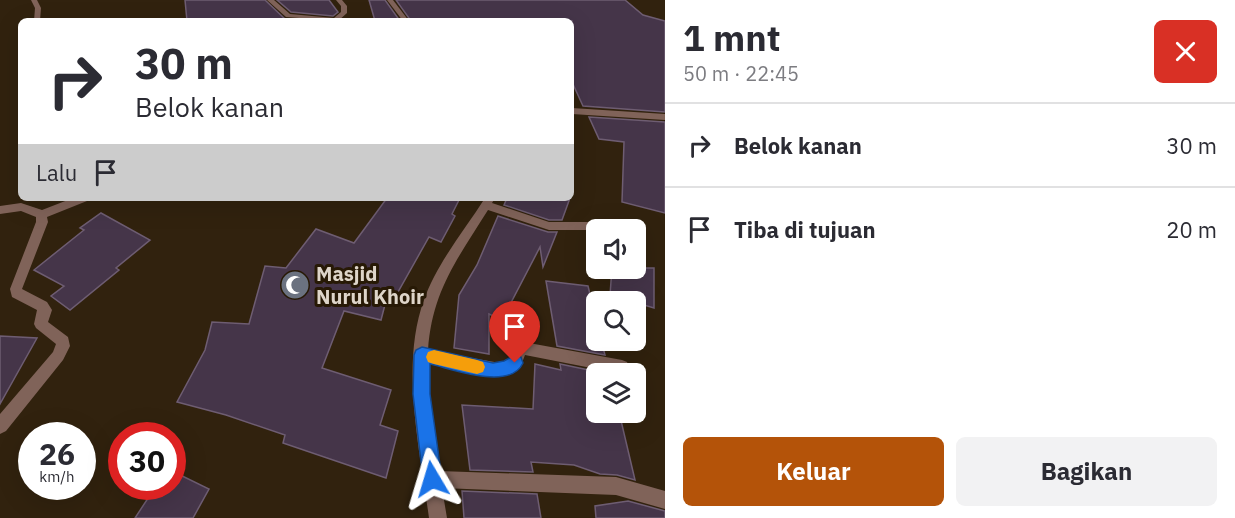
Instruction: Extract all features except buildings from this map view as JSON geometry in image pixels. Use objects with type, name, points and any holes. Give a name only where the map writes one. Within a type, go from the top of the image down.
[{"type":"street","points":[[34,0],[38,8],[37,18]]},
{"type":"street","points":[[270,0],[288,16],[306,18]]},
{"type":"street","points":[[338,18],[344,13],[344,6],[339,0]]},
{"type":"street","points":[[390,0],[404,18]]},
{"type":"street","points":[[574,111],[665,117]]},
{"type":"street","points":[[41,215],[76,201]]},
{"type":"street","points":[[438,518],[422,394],[423,327],[429,302],[488,201],[549,226],[586,226]]},
{"type":"street","points":[[0,210],[20,206],[35,210],[41,215],[42,222],[16,289],[17,293],[42,306],[45,310],[41,324],[63,341],[58,356],[2,419]]},
{"type":"street","points":[[422,355],[501,370],[515,363],[517,354],[522,349],[601,363]]},
{"type":"street","points":[[432,479],[616,486],[665,500]]},
{"type":"slow traffic","points":[[434,357],[477,367]]},
{"type":"place","name":"Masjid Nurul Khoir","points":[[295,285]]},
{"type":"route","points":[[432,479],[422,394],[422,355],[493,370],[508,368],[515,363]]}]
